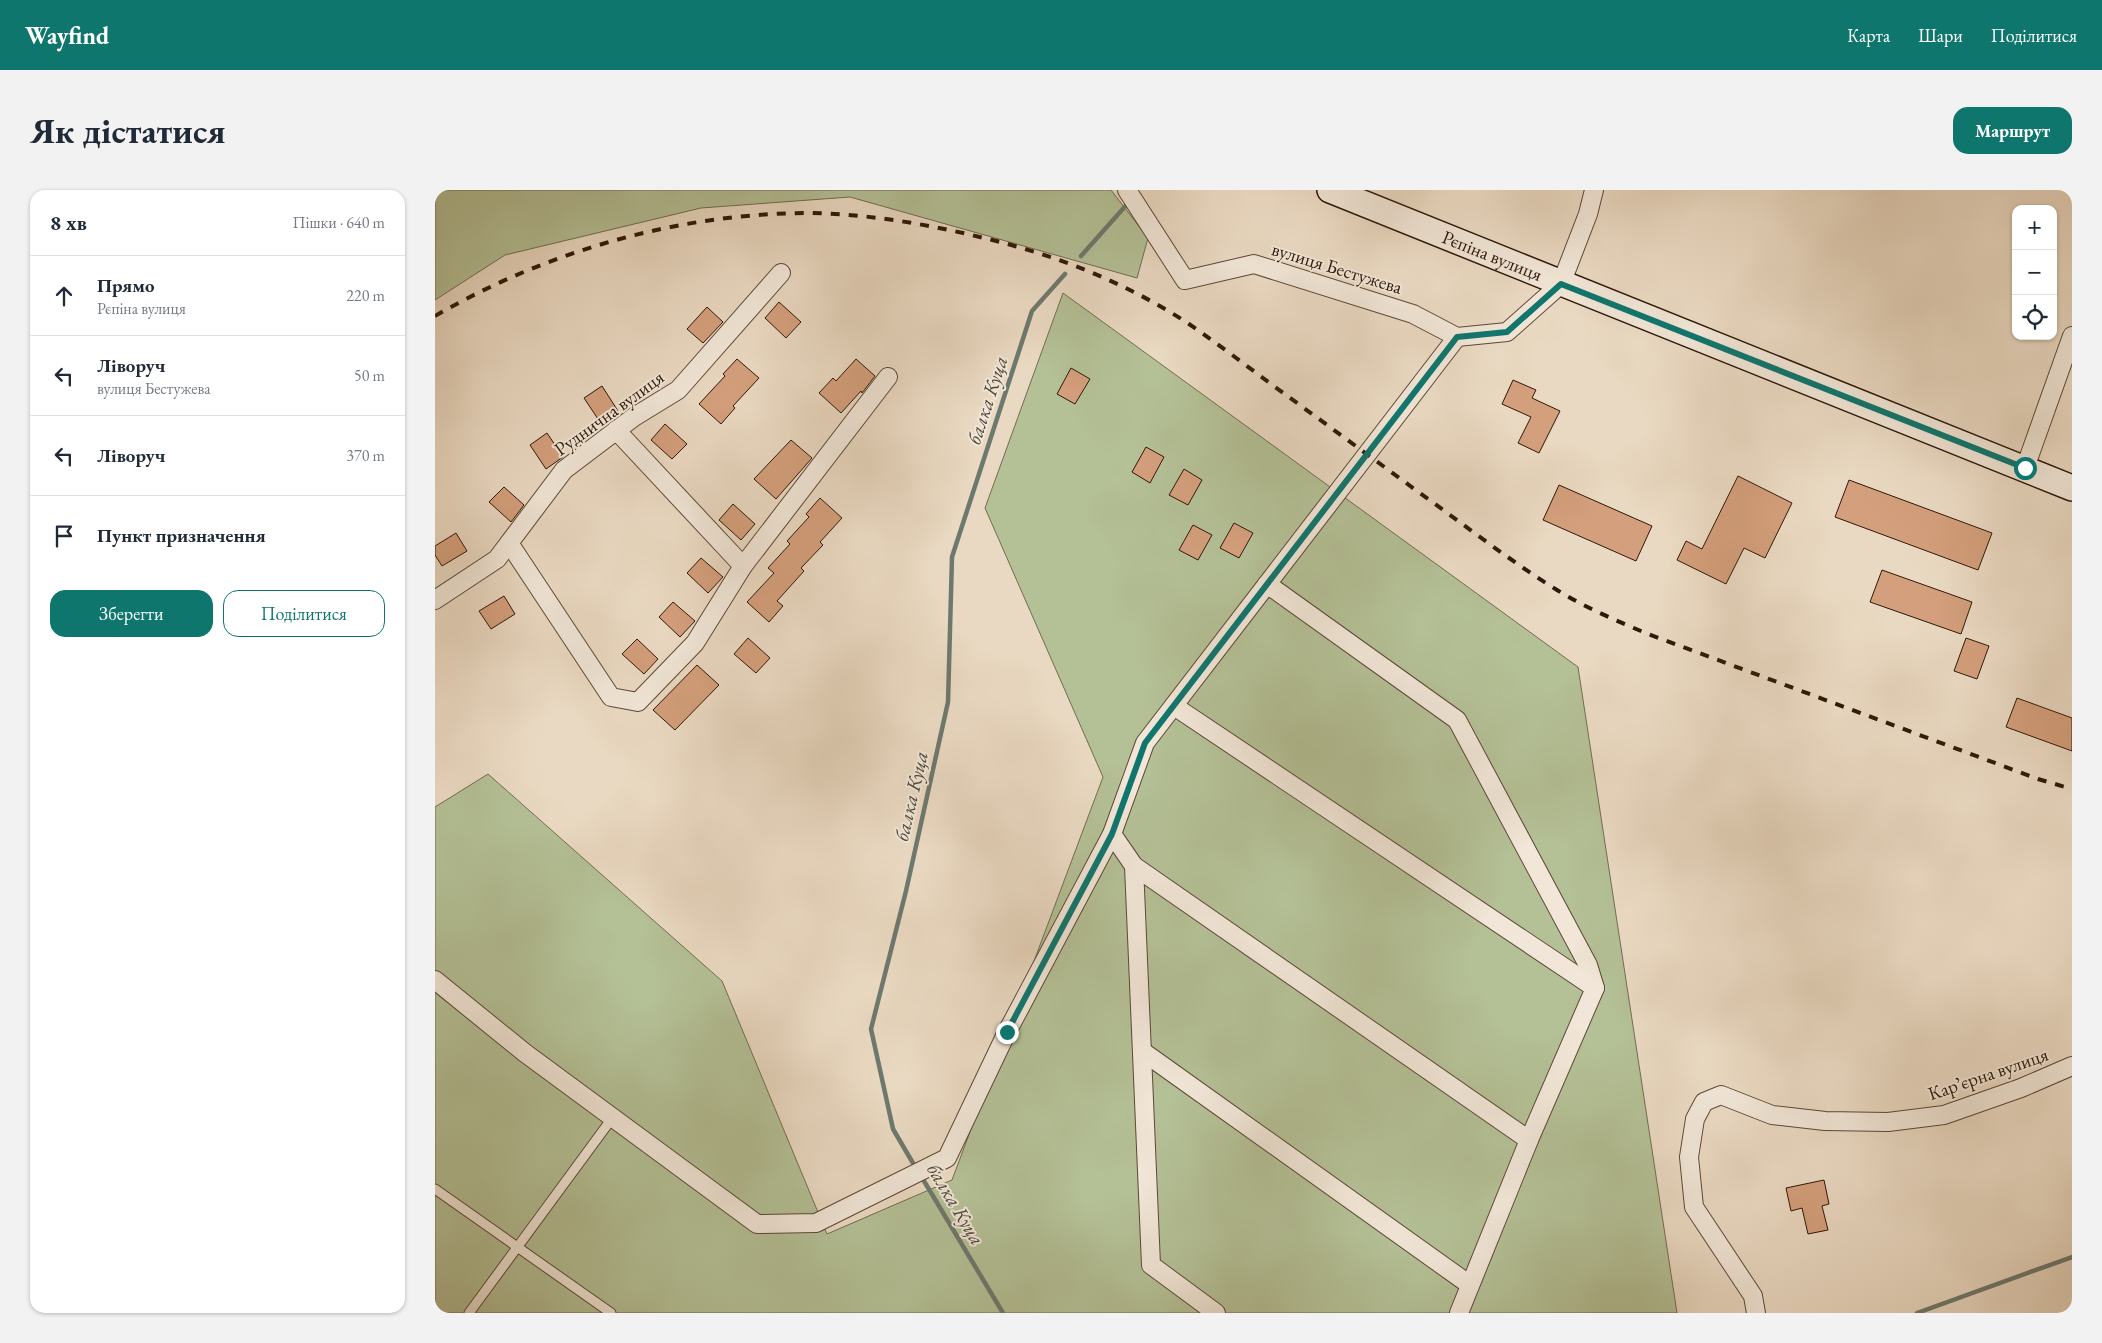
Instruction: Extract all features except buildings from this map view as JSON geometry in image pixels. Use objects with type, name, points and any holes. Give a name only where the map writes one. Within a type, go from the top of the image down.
[{"type":"street","name":"вулиця Бестужева","points":[[1127,190],[1185,280],[1254,264],[1413,314],[1457,337]]},
{"type":"street","name":"Рєпіна вулиця","points":[[1330,190],[2072,488]]},
{"type":"street","points":[[435,980],[525,1053],[757,1224],[815,1222],[947,1158],[1007,1032],[1112,834],[1145,743],[1457,337],[1507,332],[1561,284],[1588,214],[1594,190]]},
{"type":"street","name":"Руднична вулиця","points":[[435,600],[497,559],[564,470],[634,417],[678,390],[781,273]]},
{"type":"street","points":[[2025,468],[2072,336]]},
{"type":"street","points":[[509,543],[611,696],[638,702],[695,643],[743,566],[888,377]]},
{"type":"street","points":[[616,430],[743,566]]},
{"type":"street","points":[[1267,584],[1457,720],[1588,965],[1595,988],[1529,1140],[1459,1313]]},
{"type":"street","points":[[1173,706],[1595,988]]},
{"type":"street","points":[[1112,834],[1134,866],[1529,1140]]},
{"type":"street","points":[[1134,866],[1151,1265],[1215,1313]]},
{"type":"street","points":[[1142,1051],[1471,1285]]},
{"type":"street","name":"Карʼєрна вулиця","points":[[1756,1313],[1753,1296],[1694,1207],[1689,1157],[1695,1119],[1705,1102],[1721,1095],[1772,1115],[1825,1121],[1888,1122],[1944,1115],[2021,1088],[2072,1066]]},
{"type":"lane","points":[[469,1313],[613,1117]]},
{"type":"lane","points":[[435,1189],[611,1313]]},
{"type":"green space","points":[[435,190],[1111,190],[1148,238],[1137,278],[850,197],[701,208],[505,255],[435,300]]},
{"type":"green space","points":[[1063,293],[1578,667],[1677,1313],[435,1313],[435,807],[488,774],[722,981],[827,1234],[952,1180],[1103,777],[985,508]]},
{"type":"waterway","name":"балка Куца","points":[[1081,256],[1129,202]]},
{"type":"waterway","name":"балка Куца","points":[[917,1170],[893,1129],[871,1029],[906,891],[948,702],[952,557],[1032,311],[1065,274]]},
{"type":"waterway","name":"балка Куца","points":[[921,1176],[1003,1313]]},
{"type":"waterway","points":[[1917,1313],[2072,1257]]},
{"type":"railway","points":[[435,316],[523,272],[569,255],[616,240],[664,228],[712,220],[810,213],[854,215],[919,224],[1011,245],[1064,262],[1116,283],[1189,324],[1510,559],[1579,603],[1648,634],[2038,779],[2072,789]]},
{"type":"route","points":[[1007,1032],[1112,834],[1145,743],[1457,337],[1507,332],[1561,284],[2025,468]]}]
